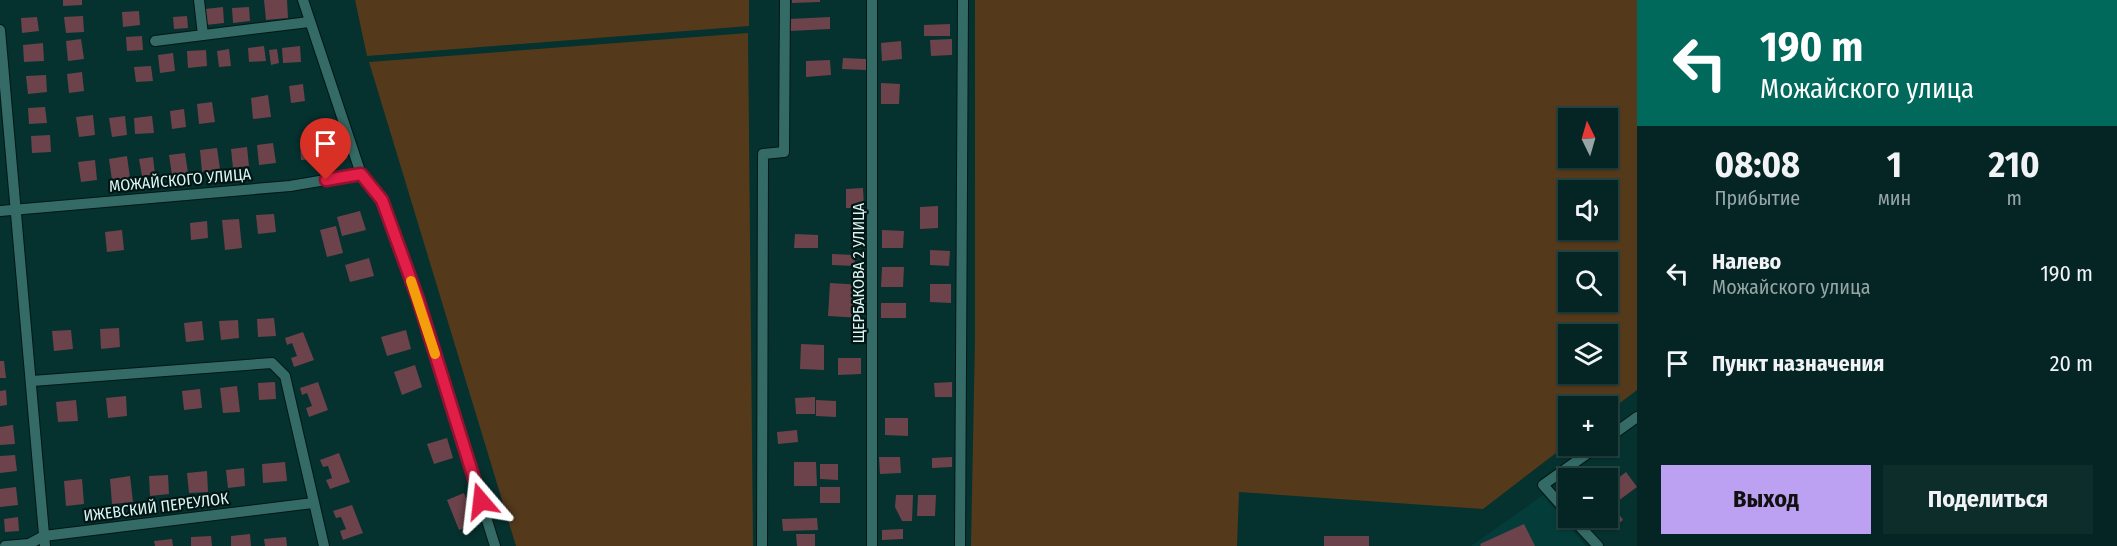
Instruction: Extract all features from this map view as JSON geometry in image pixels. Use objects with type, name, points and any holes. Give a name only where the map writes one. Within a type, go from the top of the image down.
[{"type":"street","points":[[199,0],[203,35]]},
{"type":"street","points":[[303,0],[361,174],[382,200],[418,299],[495,546]]},
{"type":"street","points":[[762,546],[763,154],[784,152],[785,0]]},
{"type":"street","name":"ЩЕРБАКОВА 2 УЛИЦА","points":[[872,0],[872,546]]},
{"type":"street","points":[[960,546],[964,226],[963,0]]},
{"type":"street","points":[[155,41],[309,22]]},
{"type":"street","points":[[0,30],[44,541]]},
{"type":"street","name":"МОЖАЙСКОГО УЛИЦА","points":[[0,211],[290,186],[361,174]]},
{"type":"street","points":[[32,381],[272,363],[285,376],[324,546]]},
{"type":"street","points":[[1618,433],[1634,424]]},
{"type":"street","points":[[1567,468],[1584,456]]},
{"type":"street","points":[[1558,474],[1543,485],[1558,502]]},
{"type":"street","name":"ИЖЕВСКИЙ ПЕРЕУЛОК","points":[[5,546],[313,503]]},
{"type":"street","points":[[1581,528],[1598,546]]},
{"type":"shaded area","points":[[355,0],[749,0],[749,26],[367,56]]},
{"type":"shaded area","points":[[975,0],[1637,0],[1637,390],[1618,404],[1618,396],[1558,396],[1558,451],[1483,509],[1239,492],[1237,546],[971,546],[975,339]]},
{"type":"shaded area","points":[[748,33],[753,546],[516,546],[369,62]]},
{"type":"shaded area","points":[[1543,495],[1558,513],[1558,528],[1571,528],[1586,546],[1471,546]]},
{"type":"building","points":[[63,0],[82,0],[82,5],[63,6]]},
{"type":"building","points":[[264,0],[287,0],[288,18],[266,20]]},
{"type":"building","points":[[792,0],[820,0],[820,2],[792,3]]},
{"type":"building","points":[[223,7],[224,23],[206,25],[205,9]]},
{"type":"building","points":[[249,7],[250,21],[233,23],[232,8]]},
{"type":"building","points":[[139,11],[140,25],[123,27],[122,12]]},
{"type":"building","points":[[83,16],[84,32],[66,33],[64,17]]},
{"type":"building","points":[[187,16],[188,28],[174,29],[173,17]]},
{"type":"building","points":[[37,17],[39,31],[22,33],[21,18]]},
{"type":"building","points":[[830,17],[830,29],[789,31],[789,19]]},
{"type":"building","points":[[950,24],[950,36],[924,36],[924,25]]},
{"type":"building","points":[[142,36],[143,50],[127,51],[126,37]]},
{"type":"building","points":[[81,39],[84,59],[68,61],[66,41]]},
{"type":"building","points":[[952,39],[952,55],[931,56],[930,40]]},
{"type":"building","points":[[901,41],[902,59],[882,61],[881,43]]},
{"type":"building","points":[[43,43],[44,61],[24,62],[23,45]]},
{"type":"building","points":[[264,46],[266,61],[249,62],[248,48]]},
{"type":"building","points":[[300,46],[301,62],[283,63],[282,48]]},
{"type":"building","points":[[229,49],[231,66],[219,67],[217,51]]},
{"type":"building","points":[[277,49],[279,63],[271,65],[269,50]]},
{"type":"building","points":[[206,50],[207,66],[188,68],[187,51]]},
{"type":"building","points":[[173,53],[175,71],[160,73],[158,55]]},
{"type":"building","points":[[843,58],[866,59],[866,70],[842,69]]},
{"type":"building","points":[[830,60],[831,75],[806,77],[806,61]]},
{"type":"building","points":[[151,66],[153,81],[136,82],[134,67]]},
{"type":"building","points":[[82,72],[84,91],[69,93],[67,74]]},
{"type":"building","points":[[46,75],[47,92],[28,94],[26,76]]},
{"type":"building","points":[[881,83],[900,84],[899,104],[881,104]]},
{"type":"building","points":[[303,84],[305,101],[291,103],[289,86]]},
{"type":"building","points":[[268,95],[271,117],[253,119],[251,98]]},
{"type":"building","points":[[212,102],[215,122],[199,124],[197,104]]},
{"type":"building","points":[[45,107],[47,123],[29,124],[28,108]]},
{"type":"building","points":[[184,109],[186,127],[172,129],[170,111]]},
{"type":"building","points":[[93,115],[95,135],[79,137],[76,117]]},
{"type":"building","points":[[125,116],[127,135],[112,137],[109,118]]},
{"type":"building","points":[[152,116],[154,133],[135,134],[134,118]]},
{"type":"building","points":[[50,135],[51,152],[32,153],[31,136]]},
{"type":"building","points":[[318,142],[320,159],[301,160],[300,143]]},
{"type":"building","points":[[273,143],[276,163],[259,165],[257,145]]},
{"type":"building","points":[[247,147],[249,166],[233,168],[231,149]]},
{"type":"building","points":[[217,148],[220,169],[202,172],[200,150]]},
{"type":"building","points":[[185,153],[188,173],[172,175],[169,155]]},
{"type":"building","points":[[127,156],[130,178],[112,180],[109,159]]},
{"type":"building","points":[[153,157],[155,174],[142,176],[139,159]]},
{"type":"building","points":[[95,160],[97,180],[81,182],[78,162]]},
{"type":"building","points":[[863,188],[864,208],[846,208],[846,189]]},
{"type":"building","points":[[938,206],[938,228],[920,229],[920,207]]},
{"type":"building","points":[[360,211],[366,230],[342,236],[337,217]]},
{"type":"building","points":[[274,214],[276,232],[258,234],[256,215]]},
{"type":"building","points":[[239,219],[242,248],[225,250],[222,220]]},
{"type":"building","points":[[207,221],[208,238],[191,240],[190,223]]},
{"type":"building","points":[[336,226],[343,253],[327,257],[320,230]]},
{"type":"building","points":[[122,230],[124,250],[107,252],[105,232]]},
{"type":"building","points":[[882,230],[904,231],[903,248],[882,248]]},
{"type":"building","points":[[795,234],[818,235],[818,248],[794,248]]},
{"type":"building","points":[[930,250],[950,251],[949,266],[930,265]]},
{"type":"building","points":[[832,254],[855,255],[855,266],[832,265]]},
{"type":"building","points":[[369,258],[374,276],[350,282],[345,265]]},
{"type":"building","points":[[882,267],[904,267],[903,287],[881,287]]},
{"type":"building","points":[[830,283],[863,285],[862,318],[828,316]]},
{"type":"building","points":[[930,284],[951,284],[951,303],[930,302]]},
{"type":"building","points":[[881,303],[906,303],[906,318],[881,318]]},
{"type":"building","points":[[274,318],[276,336],[258,337],[257,319]]},
{"type":"building","points":[[238,320],[239,338],[221,340],[219,321]]},
{"type":"building","points":[[202,321],[204,340],[186,342],[184,323]]},
{"type":"building","points":[[119,328],[120,347],[101,349],[100,329]]},
{"type":"building","points":[[71,330],[73,349],[54,351],[52,331]]},
{"type":"building","points":[[406,330],[411,349],[387,356],[381,337]]},
{"type":"building","points":[[303,332],[314,360],[294,367],[291,358],[297,356],[292,343],[287,345],[285,338]]},
{"type":"building","points":[[801,344],[824,345],[824,370],[800,369]]},
{"type":"building","points":[[838,358],[861,358],[861,374],[838,375]]},
{"type":"building","points":[[0,361],[4,361],[6,378],[0,378]]},
{"type":"building","points":[[415,365],[422,387],[402,395],[394,372]]},
{"type":"building","points":[[275,382],[276,399],[259,400],[258,383]]},
{"type":"building","points":[[318,382],[328,410],[309,417],[306,408],[312,406],[307,393],[302,395],[300,388]]},
{"type":"building","points":[[952,382],[952,397],[935,397],[934,383]]},
{"type":"building","points":[[237,386],[240,412],[223,413],[220,388]]},
{"type":"building","points":[[200,389],[202,408],[184,410],[182,391]]},
{"type":"building","points":[[6,390],[7,405],[0,406],[0,391]]},
{"type":"building","points":[[126,396],[127,416],[108,418],[106,398]]},
{"type":"building","points":[[815,397],[815,414],[796,414],[795,398]]},
{"type":"building","points":[[76,400],[78,421],[58,422],[56,402]]},
{"type":"building","points":[[816,400],[836,401],[836,417],[816,416]]},
{"type":"building","points":[[885,418],[908,418],[908,436],[885,435]]},
{"type":"building","points":[[13,425],[15,444],[0,445],[0,427]]},
{"type":"building","points":[[797,430],[798,442],[778,444],[777,432]]},
{"type":"building","points":[[447,438],[453,458],[434,464],[427,444]]},
{"type":"building","points":[[339,453],[350,482],[330,489],[326,480],[332,478],[328,466],[323,467],[320,460]]},
{"type":"building","points":[[15,455],[17,471],[0,473],[0,456]]},
{"type":"building","points":[[879,457],[900,457],[901,473],[880,474]]},
{"type":"building","points":[[952,457],[952,467],[932,468],[932,458]]},
{"type":"building","points":[[285,462],[287,481],[263,483],[262,464]]},
{"type":"building","points":[[794,462],[816,462],[817,486],[794,486]]},
{"type":"building","points":[[820,464],[838,464],[838,480],[820,479]]},
{"type":"building","points":[[244,468],[245,486],[228,488],[226,470]]},
{"type":"building","points":[[207,471],[208,492],[189,493],[187,473]]},
{"type":"building","points":[[1626,472],[1637,487],[1618,501],[1618,478]]},
{"type":"building","points":[[168,475],[169,494],[150,496],[149,476]]},
{"type":"building","points":[[130,476],[133,502],[112,504],[110,479]]},
{"type":"building","points":[[82,479],[84,504],[66,506],[64,481]]},
{"type":"building","points":[[16,487],[18,505],[0,507],[0,489]]},
{"type":"building","points":[[820,487],[840,487],[840,503],[820,503]]},
{"type":"building","points":[[464,493],[476,523],[459,530],[447,500]]},
{"type":"building","points":[[896,495],[913,495],[912,521],[902,521],[895,507]]},
{"type":"building","points":[[918,495],[936,495],[935,516],[917,516]]},
{"type":"building","points":[[352,505],[363,533],[343,540],[340,531],[346,529],[341,517],[336,518],[333,511]]},
{"type":"building","points":[[1618,513],[1623,520],[1618,524]]},
{"type":"building","points":[[18,517],[19,531],[5,532],[4,519]]},
{"type":"building","points":[[817,518],[818,530],[783,531],[782,519]]},
{"type":"building","points":[[1524,524],[1535,546],[1481,546],[1480,544]]},
{"type":"building","points":[[903,529],[903,539],[882,540],[882,530]]},
{"type":"building","points":[[250,534],[251,546],[231,546],[231,536]]},
{"type":"building","points":[[796,534],[815,534],[815,546],[797,546]]},
{"type":"building","points":[[211,536],[212,546],[191,546],[191,537]]},
{"type":"building","points":[[1324,536],[1369,536],[1369,546],[1324,546]]},
{"type":"building","points":[[286,537],[287,546],[265,546],[264,539]]},
{"type":"building","points":[[172,539],[173,546],[155,546],[154,541]]},
{"type":"slow traffic","points":[[411,281],[435,354]]},
{"type":"route","points":[[326,180],[361,174],[382,200],[418,299],[481,501]]}]
